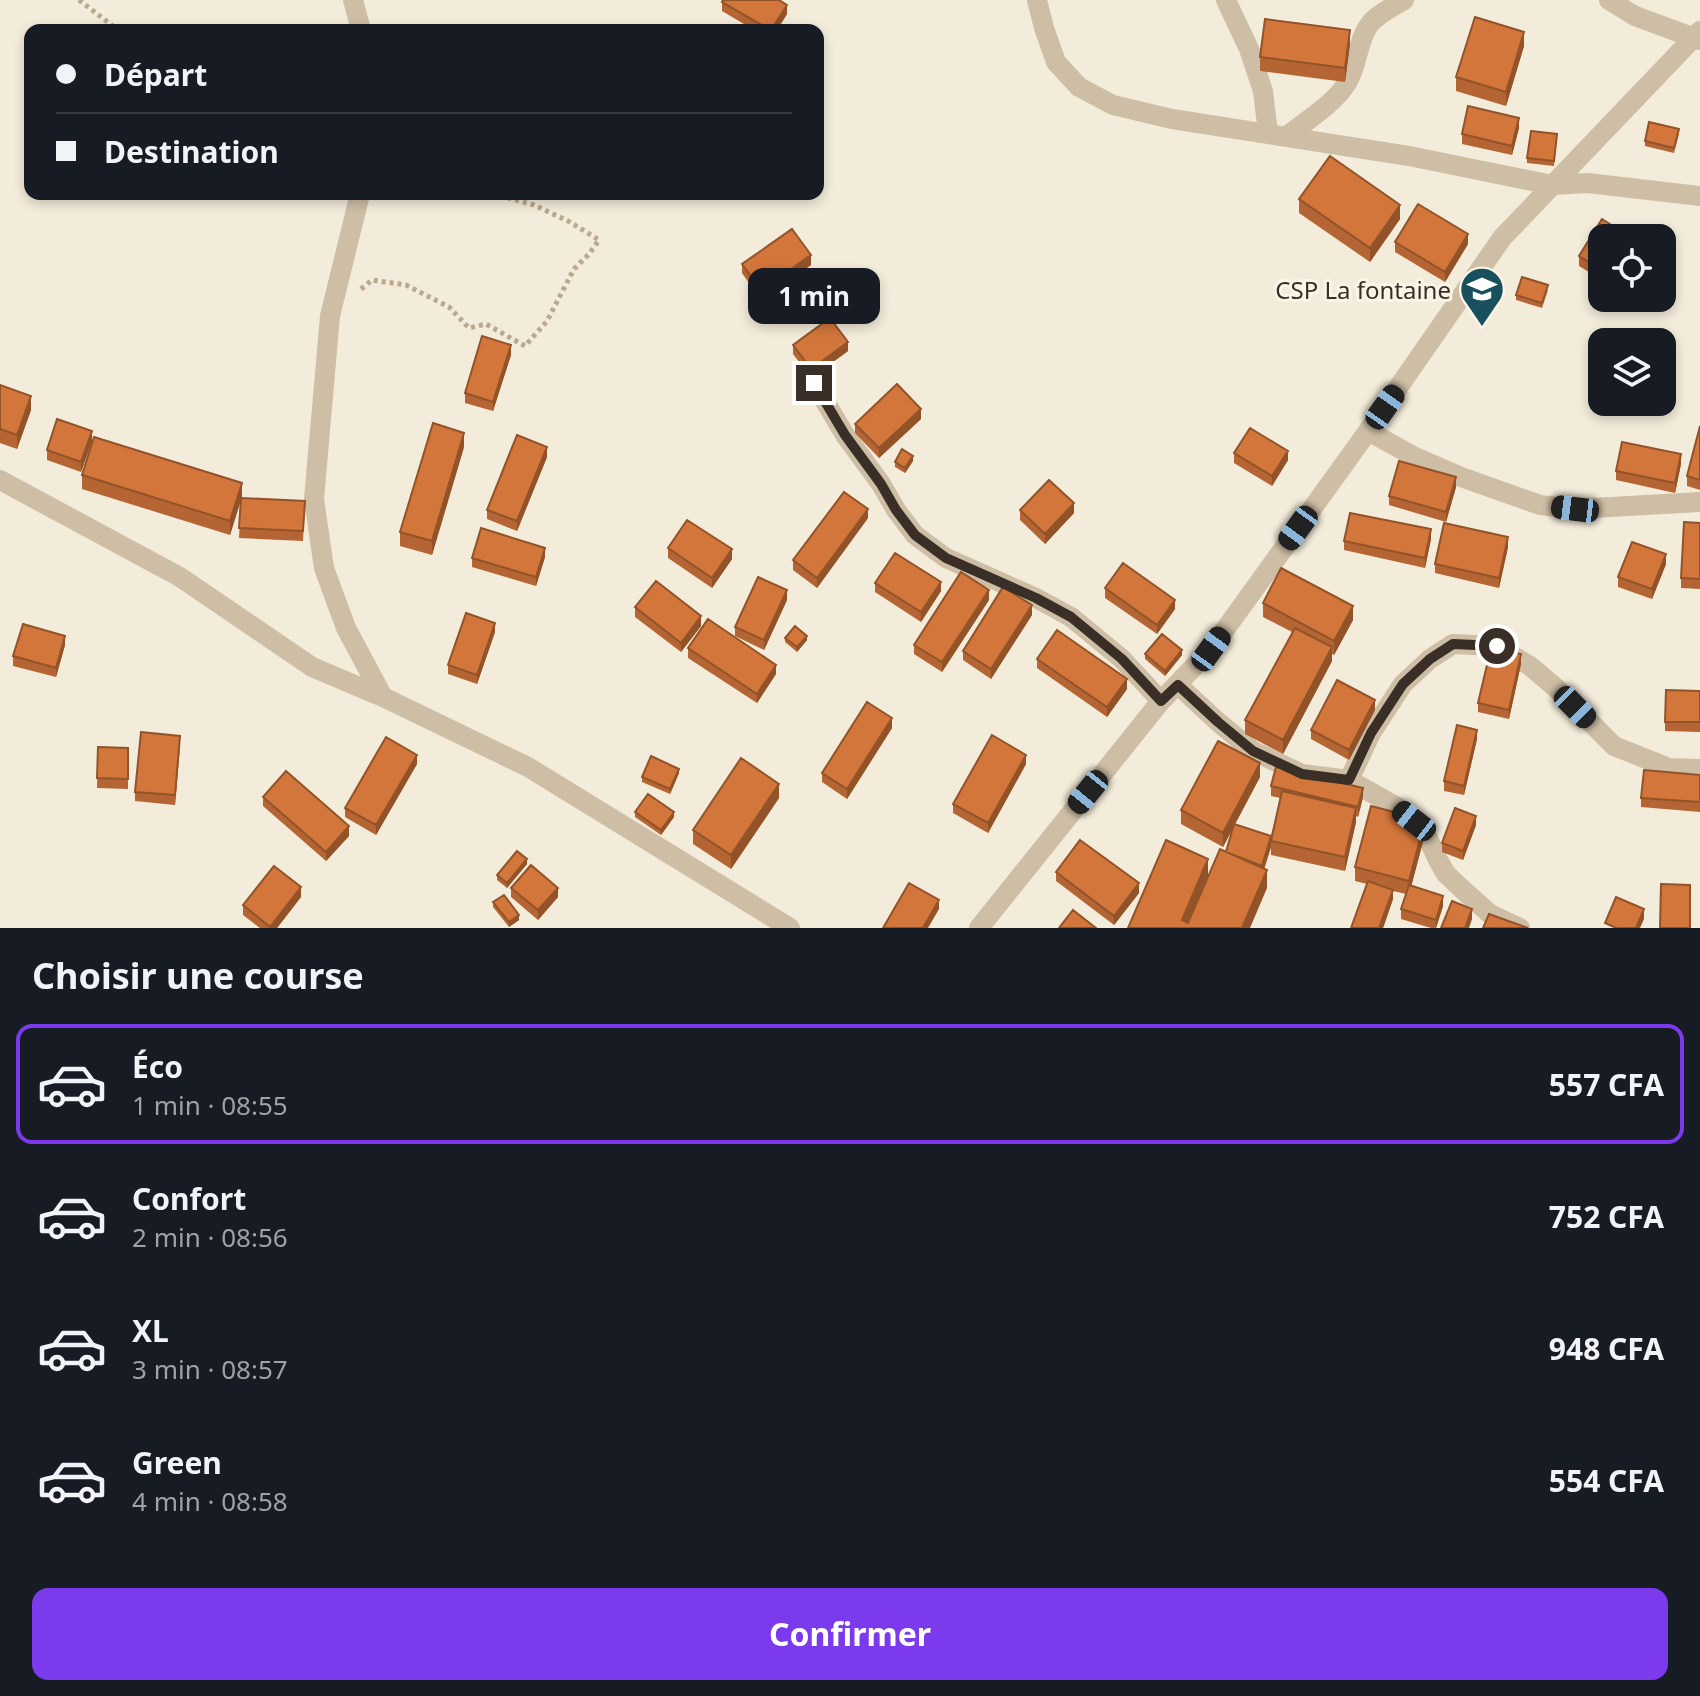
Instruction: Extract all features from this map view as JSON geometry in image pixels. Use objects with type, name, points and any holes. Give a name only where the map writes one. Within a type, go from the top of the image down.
[{"type":"street","points":[[353,0],[359,24]]},
{"type":"street","points":[[1037,0],[1056,62],[1079,87],[1113,105],[1172,119],[1409,156],[1552,185],[1588,183],[1700,196]]},
{"type":"street","points":[[1226,0],[1249,49],[1277,134]]},
{"type":"street","points":[[1277,134],[1332,101],[1347,83],[1370,24],[1404,0]]},
{"type":"street","points":[[979,928],[1161,701],[1211,649],[1502,238],[1698,36],[1635,16],[1609,0]]},
{"type":"street","points":[[359,200],[330,316],[314,499],[324,568],[346,628],[383,697]]},
{"type":"street","points":[[814,383],[845,435],[915,535],[946,558],[1071,617],[1122,659],[1161,701]]},
{"type":"street","points":[[1368,431],[1415,457],[1461,477],[1540,505],[1575,509],[1700,502]]},
{"type":"street","points":[[0,480],[180,577],[312,667],[383,697],[528,767],[790,928]]},
{"type":"street","points":[[1349,780],[1371,733],[1403,684],[1430,659],[1453,644],[1497,646],[1530,666],[1614,746],[1669,768],[1700,769]]},
{"type":"street","points":[[1178,685],[1253,751],[1302,774],[1349,780],[1397,807],[1425,832],[1446,874],[1490,914],[1520,928]]},
{"type":"path","points":[[79,0],[111,24]]},
{"type":"path","points":[[330,316],[372,280],[406,285],[449,307],[469,328],[486,324],[525,346],[547,321],[574,269],[599,240],[570,222],[516,200]]},
{"type":"building","points":[[779,0],[787,5],[775,24],[760,24],[722,2]]},
{"type":"building","points":[[1475,17],[1524,32],[1506,92],[1456,77]]},
{"type":"building","points":[[1265,19],[1350,30],[1345,68],[1260,57]]},
{"type":"building","points":[[1468,106],[1519,118],[1512,146],[1462,134]]},
{"type":"building","points":[[1649,122],[1679,129],[1674,148],[1645,141]]},
{"type":"building","points":[[1531,131],[1557,134],[1554,161],[1527,158]]},
{"type":"building","points":[[1330,156],[1400,205],[1370,248],[1299,199]]},
{"type":"building","points":[[1418,204],[1468,234],[1445,272],[1395,242]]},
{"type":"building","points":[[792,229],[811,255],[761,290],[742,264]]},
{"type":"building","points":[[1588,242],[1588,261],[1579,256]]},
{"type":"building","points":[[1522,277],[1548,285],[1542,303],[1516,295]]},
{"type":"building","points":[[830,318],[848,342],[811,369],[793,345]]},
{"type":"building","points":[[482,336],[511,345],[493,402],[465,393]]},
{"type":"building","points":[[897,384],[921,409],[879,448],[855,424]]},
{"type":"building","points":[[0,385],[31,396],[17,435],[0,429]]},
{"type":"building","points":[[57,419],[92,431],[81,462],[47,450]]},
{"type":"building","points":[[433,423],[464,433],[432,541],[400,532]]},
{"type":"building","points":[[1700,426],[1700,480],[1687,476]]},
{"type":"building","points":[[1250,428],[1288,451],[1272,476],[1234,453]]},
{"type":"building","points":[[517,435],[547,447],[517,521],[487,510]]},
{"type":"building","points":[[94,437],[242,483],[230,521],[82,475]]},
{"type":"building","points":[[1622,442],[1681,454],[1675,483],[1616,471]]},
{"type":"building","points":[[902,449],[913,456],[905,468],[895,462]]},
{"type":"building","points":[[1399,461],[1456,477],[1446,512],[1389,496]]},
{"type":"building","points":[[1049,480],[1074,503],[1045,534],[1020,510]]},
{"type":"building","points":[[844,492],[868,509],[817,578],[793,560]]},
{"type":"building","points":[[241,498],[305,501],[303,531],[239,528]]},
{"type":"building","points":[[1350,513],[1431,529],[1425,558],[1344,541]]},
{"type":"building","points":[[687,520],[732,549],[712,578],[668,548]]},
{"type":"building","points":[[1684,522],[1700,523],[1700,579],[1681,578]]},
{"type":"building","points":[[1444,523],[1508,537],[1499,578],[1435,564]]},
{"type":"building","points":[[481,528],[545,548],[536,577],[472,558]]},
{"type":"building","points":[[1632,542],[1666,554],[1652,589],[1618,577]]},
{"type":"building","points":[[895,553],[941,582],[921,612],[875,583]]},
{"type":"building","points":[[1123,563],[1175,600],[1157,625],[1105,588]]},
{"type":"building","points":[[1281,568],[1353,606],[1334,641],[1263,603]]},
{"type":"building","points":[[961,572],[989,590],[942,662],[914,645]]},
{"type":"building","points":[[758,577],[787,590],[764,640],[735,627]]},
{"type":"building","points":[[656,581],[701,616],[681,643],[635,607]]},
{"type":"building","points":[[1003,587],[1032,605],[991,669],[963,651]]},
{"type":"building","points":[[466,613],[495,623],[477,675],[448,665]]},
{"type":"building","points":[[708,619],[776,665],[757,694],[688,648]]},
{"type":"building","points":[[23,624],[65,636],[56,668],[13,656]]},
{"type":"building","points":[[795,626],[807,636],[797,647],[785,638]]},
{"type":"building","points":[[1295,628],[1332,647],[1283,740],[1245,720]]},
{"type":"building","points":[[1057,630],[1127,679],[1107,707],[1037,659]]},
{"type":"building","points":[[1162,634],[1182,650],[1165,671],[1145,654]]},
{"type":"building","points":[[1491,648],[1521,654],[1509,710],[1478,703]]},
{"type":"building","points":[[1337,680],[1375,700],[1349,750],[1311,730]]},
{"type":"building","points":[[1666,690],[1700,691],[1700,722],[1665,722]]},
{"type":"building","points":[[867,702],[892,718],[847,789],[822,773]]},
{"type":"building","points":[[1457,725],[1477,730],[1464,786],[1444,781]]},
{"type":"building","points":[[141,732],[180,736],[175,795],[135,792]]},
{"type":"building","points":[[992,735],[1026,755],[988,823],[953,804]]},
{"type":"building","points":[[386,737],[417,755],[376,825],[345,808]]},
{"type":"building","points":[[1218,741],[1260,763],[1223,833],[1181,810]]},
{"type":"building","points":[[98,747],[128,748],[128,779],[97,778]]},
{"type":"building","points":[[651,756],[679,769],[670,789],[642,777]]},
{"type":"building","points":[[741,758],[779,784],[731,855],[693,830]]},
{"type":"building","points":[[1276,767],[1363,788],[1358,807],[1271,786]]},
{"type":"building","points":[[1644,770],[1700,775],[1700,802],[1641,798]]},
{"type":"building","points":[[286,771],[349,826],[326,852],[263,797]]},
{"type":"building","points":[[1282,791],[1356,808],[1345,857],[1271,841]]},
{"type":"building","points":[[648,794],[674,812],[661,830],[635,812]]},
{"type":"building","points":[[1371,806],[1425,820],[1409,881],[1355,867]]},
{"type":"building","points":[[1455,808],[1476,816],[1463,851],[1442,843]]},
{"type":"building","points":[[1234,824],[1271,836],[1262,866],[1226,852]]},
{"type":"building","points":[[1080,840],[1139,883],[1114,916],[1056,872]]},
{"type":"building","points":[[1166,840],[1208,859],[1182,920],[1188,923],[1220,849],[1267,870],[1242,928],[1128,928]]},
{"type":"building","points":[[517,851],[527,859],[507,883],[497,875]]},
{"type":"building","points":[[531,865],[558,888],[538,910],[511,888]]},
{"type":"building","points":[[274,866],[301,887],[270,927],[243,905]]},
{"type":"building","points":[[1368,881],[1393,890],[1379,928],[1351,928]]},
{"type":"building","points":[[909,883],[939,900],[923,928],[883,928]]},
{"type":"building","points":[[1661,884],[1690,885],[1690,928],[1660,928]]},
{"type":"building","points":[[1409,885],[1443,896],[1436,920],[1401,909]]},
{"type":"building","points":[[504,895],[519,915],[509,922],[493,902]]},
{"type":"building","points":[[1616,897],[1644,909],[1636,928],[1616,928],[1605,923]]},
{"type":"building","points":[[1452,901],[1472,909],[1465,928],[1441,928]]},
{"type":"building","points":[[1073,910],[1096,928],[1059,928]]},
{"type":"building","points":[[1489,914],[1528,928],[1483,928]]},
{"type":"place","name":"CSP La fontaine","points":[[1482,328]]},
{"type":"route","points":[[814,383],[845,435],[915,535],[946,558],[1071,617],[1122,659],[1161,701],[1178,685],[1253,751],[1302,774],[1349,780],[1371,733],[1403,684],[1430,659],[1453,644],[1497,646]]}]
